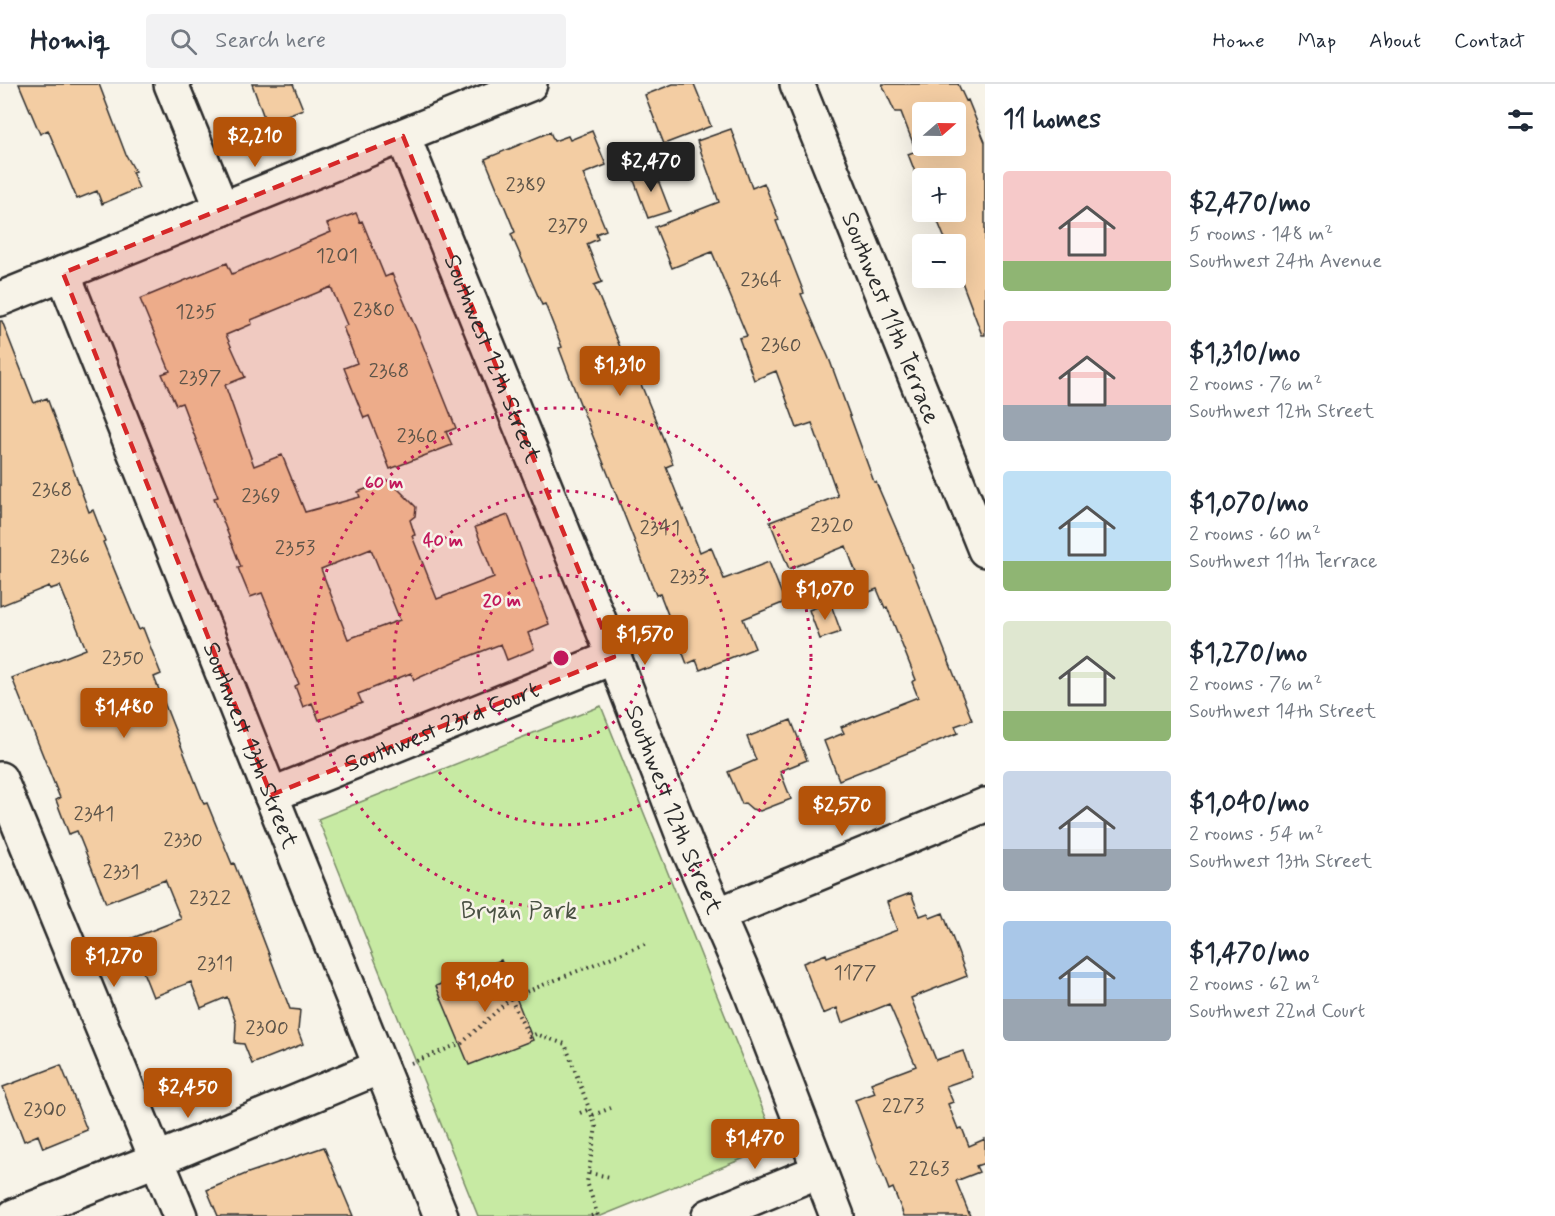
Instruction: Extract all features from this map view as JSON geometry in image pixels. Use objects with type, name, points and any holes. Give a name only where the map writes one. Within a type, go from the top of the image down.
[{"type":"street","points":[[171,84],[222,209]]},
{"type":"street","points":[[0,299],[530,84]]},
{"type":"street","name":"Southwest 11th Terrace","points":[[797,84],[985,550]]},
{"type":"street","name":"Southwest 12th Street","points":[[403,136],[614,657],[687,846],[748,985],[837,1216]]},
{"type":"street","name":"Southwest 13th Street","points":[[63,273],[271,795],[395,1065],[441,1216]]},
{"type":"street","name":"Southwest 23rd Court","points":[[271,795],[614,657]]},
{"type":"street","points":[[0,780],[180,1216]]},
{"type":"street","points":[[717,915],[985,805]]},
{"type":"street","points":[[14,1216],[395,1065]]},
{"type":"street","points":[[709,1216],[819,1171]]},
{"type":"path","points":[[395,1065],[462,1043],[511,998],[647,943]]},
{"type":"path","points":[[511,998],[529,1037],[536,1034],[565,1044],[593,1115],[596,1134],[588,1185],[597,1215],[591,1216]]},
{"type":"path","points":[[593,1115],[611,1108]]},
{"type":"path","points":[[580,1113],[590,1109]]},
{"type":"path","points":[[589,1173],[610,1177]]},
{"type":"highlighted area","points":[[403,136],[614,657],[271,795],[63,273]]},
{"type":"green space","name":"Bryan Park","points":[[601,706],[777,1145],[601,1216],[478,1216],[318,819]]},
{"type":"building","points":[[19,84],[99,84],[126,155],[135,171],[132,172],[139,188],[102,204],[97,191],[77,199],[48,130],[40,134]]},
{"type":"building","points":[[252,84],[293,84],[303,109],[266,123]]},
{"type":"building","points":[[673,84],[694,84],[711,126],[664,144],[645,95]]},
{"type":"building","points":[[882,84],[958,84],[966,101],[968,100],[985,142],[985,335],[982,335],[964,288],[966,234],[943,234],[938,222],[966,222],[966,168],[913,168],[908,154],[912,152],[912,156],[966,156],[966,102],[912,102],[912,141],[901,112],[895,112]]},
{"type":"building","points":[[731,129],[752,188],[764,183],[804,293],[801,294],[830,361],[874,482],[876,482],[901,540],[972,720],[955,726],[958,733],[839,780],[824,741],[844,733],[841,727],[918,697],[912,682],[916,680],[887,607],[885,608],[877,589],[864,594],[846,546],[789,569],[770,522],[838,496],[812,423],[797,428],[776,371],[754,380],[739,338],[747,336],[712,252],[672,268],[655,227],[719,202],[697,141]]},
{"type":"building","points":[[592,131],[606,165],[583,174],[606,230],[596,234],[598,239],[587,244],[602,282],[594,285],[623,354],[627,353],[636,372],[669,453],[673,464],[666,467],[700,552],[711,547],[724,579],[769,562],[785,602],[743,619],[755,648],[700,670],[696,660],[687,664],[660,594],[656,595],[577,396],[559,348],[562,347],[545,304],[542,305],[511,234],[515,232],[485,159],[550,132],[554,141],[568,136],[570,140]]},
{"type":"building","points":[[653,167],[670,211],[648,218],[632,175]]},
{"type":"building","points":[[356,213],[360,222],[362,221],[385,277],[392,274],[456,428],[446,432],[452,445],[390,469],[369,416],[364,418],[344,368],[357,363],[343,327],[347,325],[331,287],[251,320],[252,324],[226,335],[245,377],[225,385],[254,466],[282,455],[305,512],[360,497],[358,492],[389,480],[416,507],[415,516],[410,520],[415,535],[412,536],[437,599],[494,577],[475,527],[508,515],[549,624],[528,633],[534,649],[507,660],[501,644],[414,680],[411,673],[358,694],[362,703],[319,720],[312,703],[303,707],[295,686],[299,684],[262,593],[250,597],[214,498],[218,497],[182,403],[176,405],[162,374],[170,371],[140,299],[227,263],[232,274],[331,232],[327,224]],"holes":[[[371,549],[400,620],[348,639],[321,569]]]},
{"type":"building","points":[[0,321],[2,321],[34,403],[47,398],[89,512],[93,510],[105,541],[103,542],[139,630],[143,628],[161,674],[154,677],[204,804],[207,803],[232,864],[234,863],[290,1009],[300,1010],[298,1031],[303,1044],[252,1064],[244,1044],[235,1043],[236,1023],[227,997],[201,1008],[191,982],[153,997],[130,939],[181,919],[165,880],[106,903],[77,831],[69,834],[56,800],[60,798],[12,678],[86,649],[60,586],[50,589],[49,586],[0,606]]},
{"type":"building","points":[[830,602],[841,632],[820,639],[809,610]]},
{"type":"building","points":[[791,720],[807,760],[780,771],[791,799],[760,811],[752,809],[745,803],[742,804],[728,772],[756,760],[747,737]]},
{"type":"building","points":[[911,893],[920,916],[928,913],[930,918],[943,913],[967,976],[911,998],[936,1060],[963,1051],[972,1077],[946,1086],[953,1102],[948,1104],[958,1129],[962,1128],[969,1146],[985,1139],[985,1163],[976,1166],[979,1172],[956,1181],[970,1216],[904,1216],[893,1188],[889,1190],[855,1100],[875,1093],[871,1083],[916,1066],[889,1004],[842,1023],[837,1008],[823,1014],[803,963],[826,954],[827,957],[897,930],[887,902]]},
{"type":"building","points":[[501,960],[533,1040],[469,1065],[436,986]]},
{"type":"building","points":[[61,1065],[87,1130],[43,1148],[38,1135],[24,1141],[3,1087]]},
{"type":"building","points":[[324,1147],[353,1216],[218,1216],[207,1190],[248,1173]]}]
